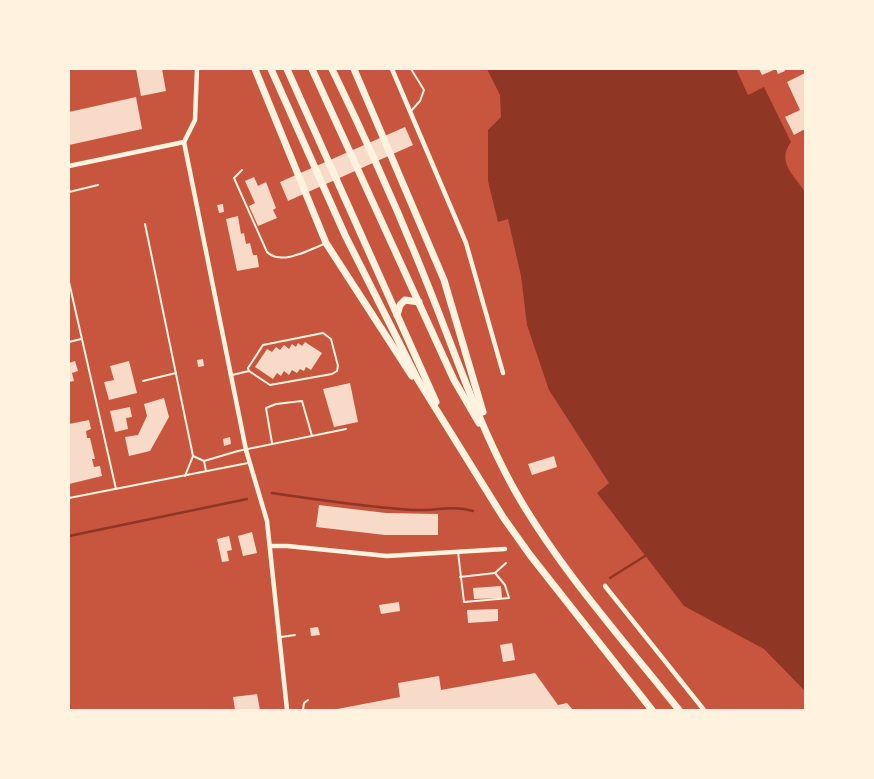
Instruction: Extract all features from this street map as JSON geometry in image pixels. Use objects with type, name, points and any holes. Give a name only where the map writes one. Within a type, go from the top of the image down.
[{"type":"highway","points":[[255,69],[326,243],[449,430]]},
{"type":"highway","points":[[271,69],[345,235],[418,380],[503,517],[530,555],[652,710]]},
{"type":"highway","points":[[287,69],[449,430]]},
{"type":"highway","points":[[312,69],[454,380],[514,488],[540,531],[679,710]]},
{"type":"highway","points":[[332,69],[399,213],[495,451]]},
{"type":"highway","points":[[354,69],[444,280],[495,451]]},
{"type":"highway","points":[[397,315],[400,305],[405,300],[419,302]]},
{"type":"street","points":[[197,69],[195,120],[184,142],[246,450],[267,521],[281,637],[287,710]]},
{"type":"street","points":[[392,69],[466,243],[502,373]]},
{"type":"street","points":[[69,166],[184,142]]},
{"type":"street","points":[[271,546],[287,546],[376,556],[504,548]]},
{"type":"street","points":[[605,586],[704,710]]},
{"type":"lane","points":[[410,112],[420,100],[424,90],[411,69]]},
{"type":"lane","points":[[242,170],[234,178],[270,256],[275,258],[292,256],[326,243]]},
{"type":"lane","points":[[69,192],[98,185]]},
{"type":"lane","points":[[145,224],[194,456],[185,476]]},
{"type":"lane","points":[[69,282],[116,488]]},
{"type":"lane","points":[[231,375],[249,371],[270,386],[332,374],[337,371],[338,366],[331,339],[323,333],[263,345],[248,368],[249,371]]},
{"type":"lane","points":[[69,342],[81,339]]},
{"type":"lane","points":[[143,381],[176,374]]},
{"type":"lane","points":[[272,444],[266,411],[267,406],[270,405],[302,401],[312,436]]},
{"type":"lane","points":[[194,456],[204,461],[272,444],[346,429]]},
{"type":"lane","points":[[204,461],[206,471]]},
{"type":"lane","points":[[69,498],[250,462]]},
{"type":"lane","points":[[458,552],[464,602],[509,598],[505,584],[495,573]]},
{"type":"lane","points":[[460,577],[495,573],[506,562]]},
{"type":"lane","points":[[281,637],[295,635]]},
{"type":"lane","points":[[303,710],[304,704],[308,700]]},
{"type":"shaded area","points":[[487,69],[736,69],[748,95],[764,87],[791,142],[785,156],[788,168],[805,192],[805,691],[764,649],[684,606],[597,493],[609,483],[549,390],[527,325],[521,276],[508,219],[498,222],[488,181],[488,130],[501,117],[500,95]]},
{"type":"building","points":[[136,69],[162,69],[166,91],[141,96]]},
{"type":"building","points":[[759,69],[776,69],[762,75]]},
{"type":"building","points":[[776,69],[784,69],[785,71],[778,74]]},
{"type":"building","points":[[805,73],[805,129],[794,135],[785,117],[800,110],[787,82]]},
{"type":"building","points":[[136,97],[142,129],[69,145],[69,112]]},
{"type":"building","points":[[405,127],[413,145],[288,201],[280,182]]},
{"type":"building","points":[[254,177],[258,186],[266,182],[276,208],[273,210],[277,218],[258,226],[249,206],[255,203],[245,181]]},
{"type":"building","points":[[223,204],[224,212],[219,213],[217,205]]},
{"type":"building","points":[[238,216],[241,234],[244,233],[246,244],[250,243],[253,255],[257,255],[259,267],[237,271],[226,219]]},
{"type":"building","points":[[305,342],[322,353],[311,370],[306,367],[304,371],[300,369],[297,373],[292,370],[289,375],[284,371],[281,376],[277,373],[273,379],[255,367],[267,349],[272,352],[276,347],[280,350],[284,345],[289,349],[292,344],[296,347],[298,343],[302,346]]},
{"type":"building","points":[[203,359],[204,366],[198,367],[197,360]]},
{"type":"building","points":[[75,361],[78,371],[72,373],[74,381],[69,382],[69,363]]},
{"type":"building","points":[[129,361],[137,393],[109,400],[104,382],[114,380],[110,366]]},
{"type":"building","points":[[350,383],[358,422],[334,427],[323,389]]},
{"type":"building","points":[[164,398],[169,417],[150,451],[129,456],[125,437],[138,435],[147,416],[144,404]]},
{"type":"building","points":[[130,407],[132,417],[126,418],[128,429],[115,432],[110,411]]},
{"type":"building","points":[[89,420],[91,429],[86,431],[87,438],[90,438],[95,459],[92,459],[94,467],[100,466],[102,476],[69,484],[69,424]]},
{"type":"building","points":[[230,437],[231,444],[224,446],[223,439]]},
{"type":"building","points":[[554,456],[557,467],[532,475],[528,464]]},
{"type":"building","points":[[319,505],[386,513],[438,514],[438,535],[385,535],[316,527]]},
{"type":"building","points":[[252,532],[257,553],[243,556],[238,536]]},
{"type":"building","points":[[229,536],[232,550],[227,551],[229,561],[222,562],[217,539]]},
{"type":"building","points":[[501,586],[502,598],[474,599],[473,588]]},
{"type":"building","points":[[399,602],[400,611],[381,614],[379,605]]},
{"type":"building","points":[[498,609],[498,621],[468,623],[467,610]]},
{"type":"building","points":[[318,627],[320,635],[311,636],[310,628]]},
{"type":"building","points":[[512,643],[515,660],[503,662],[500,645]]},
{"type":"building","points":[[535,673],[558,705],[567,703],[573,710],[332,710],[400,697],[398,683],[439,676],[441,690]]},
{"type":"building","points":[[257,694],[260,710],[235,710],[233,697]]},
{"type":"waterway","points":[[272,493],[395,509],[458,508],[473,511]]},
{"type":"waterway","points":[[69,536],[247,499]]},
{"type":"waterway","points":[[610,578],[645,556]]}]
